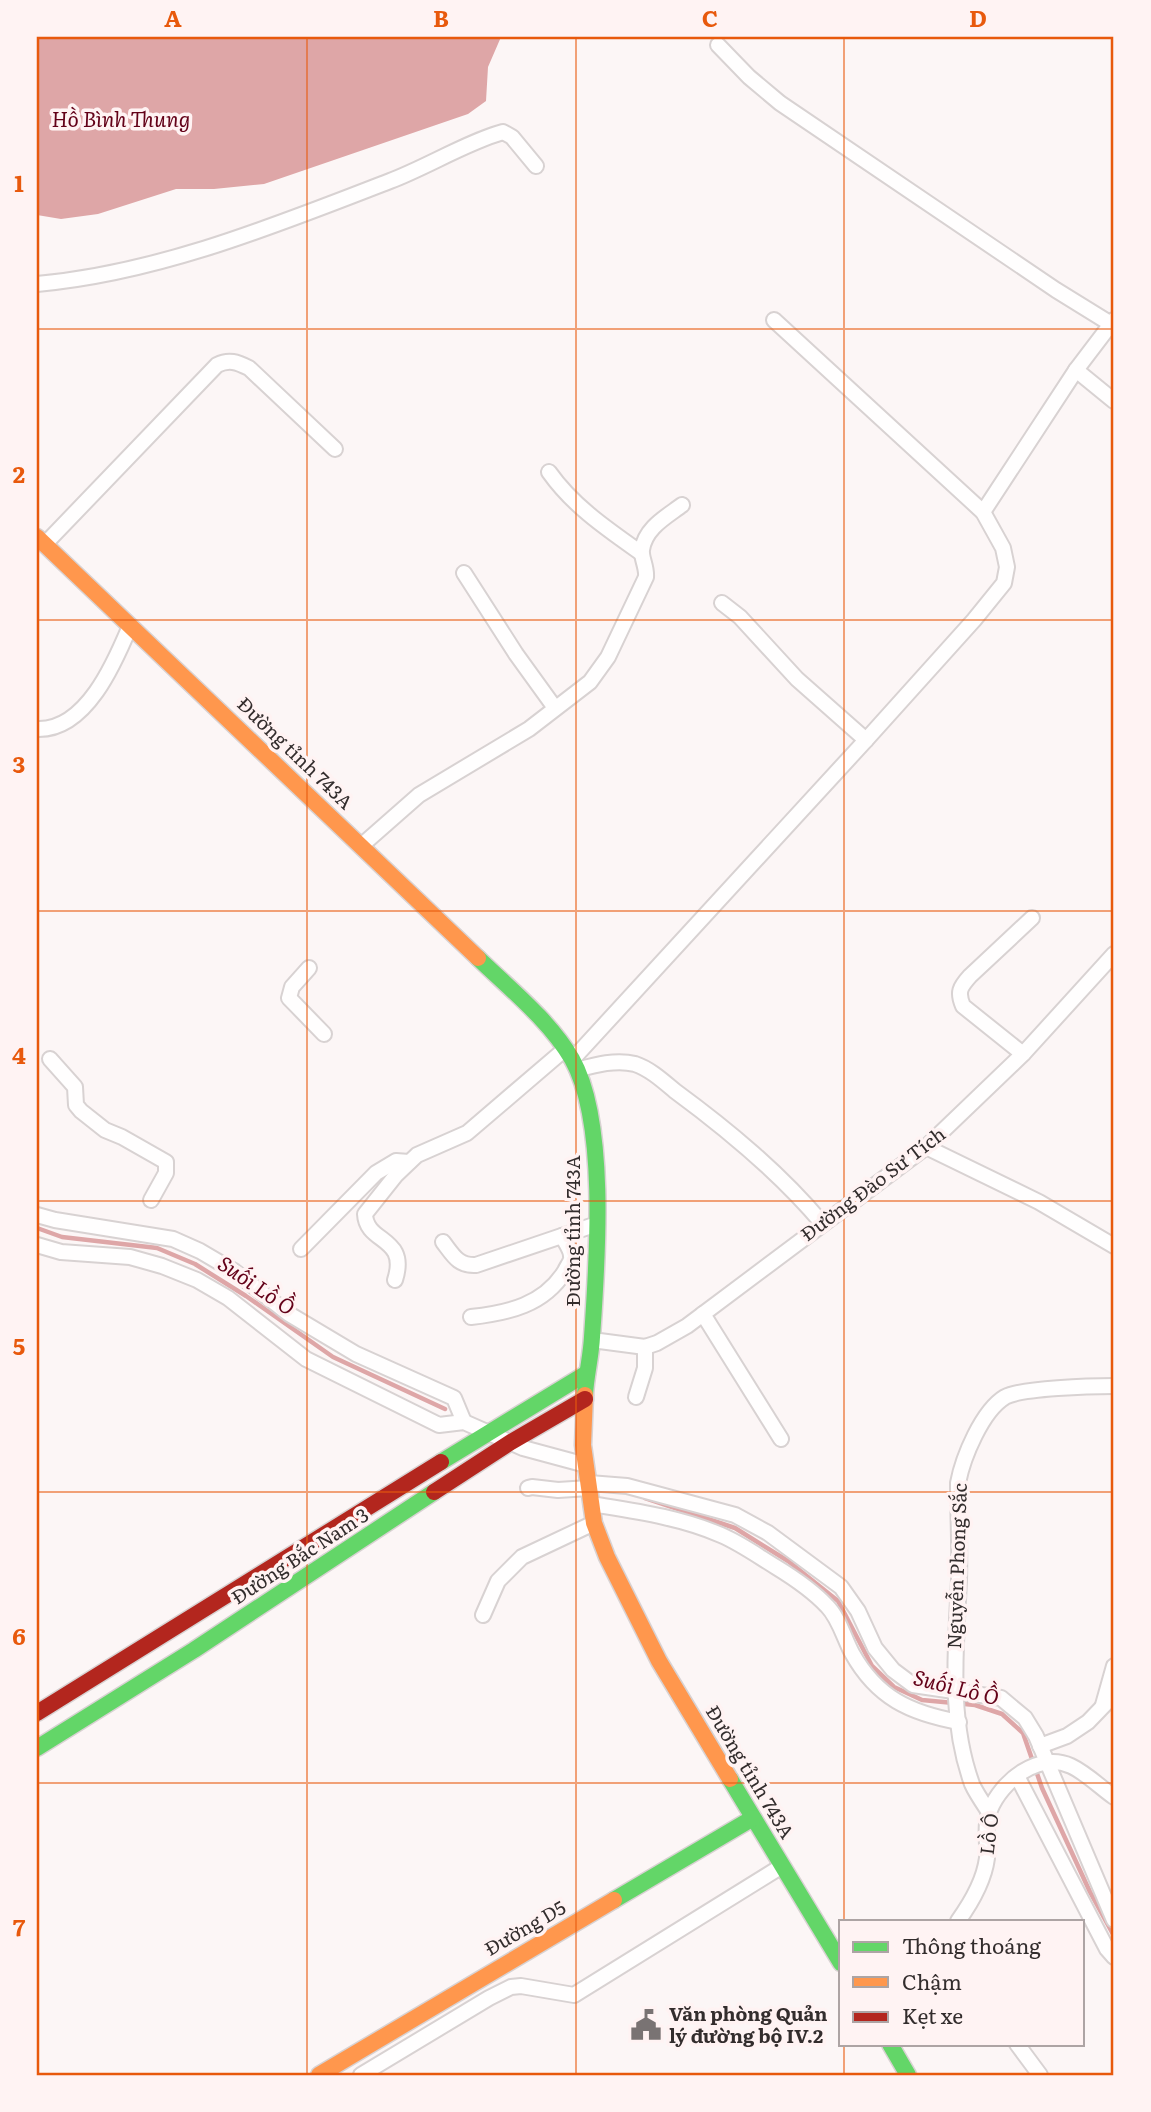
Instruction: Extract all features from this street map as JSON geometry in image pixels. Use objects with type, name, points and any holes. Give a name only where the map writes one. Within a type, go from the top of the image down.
[{"type":"street","points":[[718,45],[749,77],[780,103],[1045,283],[1113,322],[1076,370],[983,512]]},
{"type":"street","points":[[37,284],[74,280],[205,249],[392,181],[503,132],[512,137],[536,166]]},
{"type":"street","points":[[395,1280],[400,1266],[397,1253],[369,1227],[365,1213],[396,1175],[417,1155],[467,1133],[571,1060],[866,740],[1004,583],[1007,567],[1003,548],[983,512],[774,320]]},
{"type":"street","points":[[41,540],[217,365],[225,361],[236,362],[249,368],[335,449]]},
{"type":"street","points":[[1076,370],[1114,401]]},
{"type":"street","points":[[361,846],[419,795],[529,729],[590,682],[608,657],[646,577],[647,568],[641,553],[578,506],[563,492],[549,472]]},
{"type":"street","points":[[641,553],[645,538],[652,528],[682,505]]},
{"type":"street","name":"Đường tỉnh 743A","points":[[41,540],[542,1020],[571,1060],[588,1104],[598,1190],[592,1340],[587,1373],[583,1445],[594,1523],[635,1619],[839,1960]]},
{"type":"street","points":[[464,573],[516,654],[555,708]]},
{"type":"street","points":[[722,603],[740,617],[797,679],[866,740]]},
{"type":"street","points":[[37,729],[63,722],[89,701],[104,682],[131,626]]},
{"type":"street","points":[[1023,1054],[963,1006],[958,996],[960,986],[1032,918]]},
{"type":"street","name":"Đường Đào Sư Tích","points":[[645,1346],[657,1343],[703,1314],[926,1147],[1023,1054],[1114,954]]},
{"type":"street","points":[[309,968],[292,987],[289,998],[324,1034]]},
{"type":"street","points":[[50,1059],[75,1087],[76,1105],[81,1111],[105,1130],[166,1162],[166,1173],[151,1200]]},
{"type":"street","points":[[571,1060],[598,1064],[621,1062],[647,1069],[766,1164],[822,1223]]},
{"type":"street","points":[[926,1147],[1039,1202],[1114,1244]]},
{"type":"street","points":[[301,1249],[376,1173],[396,1161],[410,1162]]},
{"type":"street","points":[[345,1204],[365,1213]]},
{"type":"street","points":[[37,1215],[173,1239],[200,1251],[234,1271],[289,1314],[356,1354],[454,1398],[464,1422]]},
{"type":"street","points":[[443,1242],[458,1262],[466,1265],[493,1260],[597,1224]]},
{"type":"street","points":[[471,1317],[497,1314],[528,1305],[547,1293],[559,1280],[570,1261],[571,1255],[562,1236]]},
{"type":"street","points":[[37,1245],[61,1252],[130,1257],[162,1265],[197,1280],[228,1298],[306,1359],[439,1425],[464,1422],[523,1448],[586,1465]]},
{"type":"street","points":[[703,1314],[781,1439]]},
{"type":"street","points":[[592,1340],[645,1346],[645,1368],[636,1397]]},
{"type":"street","name":"Đường Bắc Nam 3","points":[[37,1713],[486,1432],[587,1373]]},
{"type":"street","name":"Nguyễn Phong Sắc","points":[[989,1812],[973,1785],[957,1707],[954,1654],[958,1582],[958,1483],[961,1468],[978,1431],[997,1403],[1008,1395],[1114,1386]]},
{"type":"street","name":"Đường Bắc Nam 3","points":[[37,1748],[194,1650],[511,1442],[585,1399]]},
{"type":"street","points":[[528,1488],[532,1486],[590,1491],[627,1486],[735,1515],[768,1533],[841,1587],[858,1611],[864,1673],[884,1693],[907,1709],[929,1717],[957,1707],[1001,1698],[1025,1718],[1040,1746]]},
{"type":"street","points":[[590,1491],[720,1534],[747,1548],[790,1576],[830,1608],[861,1648],[913,1685],[957,1707]]},
{"type":"street","points":[[483,1615],[498,1581],[522,1557],[594,1523]]},
{"type":"street","points":[[1103,1705],[1114,1666]]},
{"type":"street","points":[[1114,1695],[1088,1722],[1067,1736],[1040,1746],[1031,1768],[1107,1949],[1114,1957]]},
{"type":"street","points":[[1031,1768],[1069,1765],[1114,1797]]},
{"type":"street","points":[[1031,1768],[1114,1920]]},
{"type":"street","name":"Lồ Ô","points":[[959,1920],[983,1874],[987,1859],[989,1812],[997,1797],[1031,1768]]},
{"type":"street","name":"Đường D5","points":[[319,2075],[753,1818]]},
{"type":"street","points":[[361,2075],[510,1987],[521,1986],[574,1995],[782,1866]]},
{"type":"street","points":[[891,2046],[908,2075]]},
{"type":"street","points":[[1018,2046],[1040,2075]]},
{"type":"water","name":"Hồ Bình Thung","points":[[37,37],[501,37],[488,67],[486,101],[468,114],[264,184],[214,189],[176,189],[98,214],[61,219],[37,215]]},
{"type":"waterway","name":"Suối Lồ Ồ","points":[[37,1228],[62,1237],[157,1248],[195,1264],[333,1357],[445,1409]]},
{"type":"waterway","name":"Suối Lồ Ồ","points":[[645,1498],[735,1528],[788,1561],[838,1601],[872,1666],[894,1687],[922,1700],[975,1705],[1002,1714],[1023,1733],[1042,1788],[1090,1892],[1114,1936]]},
{"type":"traffic: fast","points":[[478,958],[552,1031],[572,1059],[583,1086],[591,1119],[597,1195],[594,1307],[585,1395]]},
{"type":"traffic: fast","points":[[441,1462],[587,1373]]},
{"type":"traffic: fast","points":[[37,1748],[194,1650],[434,1492]]},
{"type":"traffic: fast","points":[[730,1779],[839,1960]]},
{"type":"traffic: fast","points":[[614,1900],[753,1818]]},
{"type":"traffic: fast","points":[[891,2046],[908,2075]]},
{"type":"traffic: slow","points":[[37,537],[478,958]]},
{"type":"traffic: slow","points":[[585,1395],[583,1445],[594,1523],[607,1557],[659,1661],[730,1779]]},
{"type":"traffic: slow","points":[[319,2075],[614,1900]]},
{"type":"traffic: jam","points":[[434,1492],[511,1442],[585,1399]]},
{"type":"traffic: jam","points":[[37,1713],[441,1462]]},
{"type":"place","name":"Văn phòng Quản lý đường bộ IV.2","points":[[646,2025]]}]
